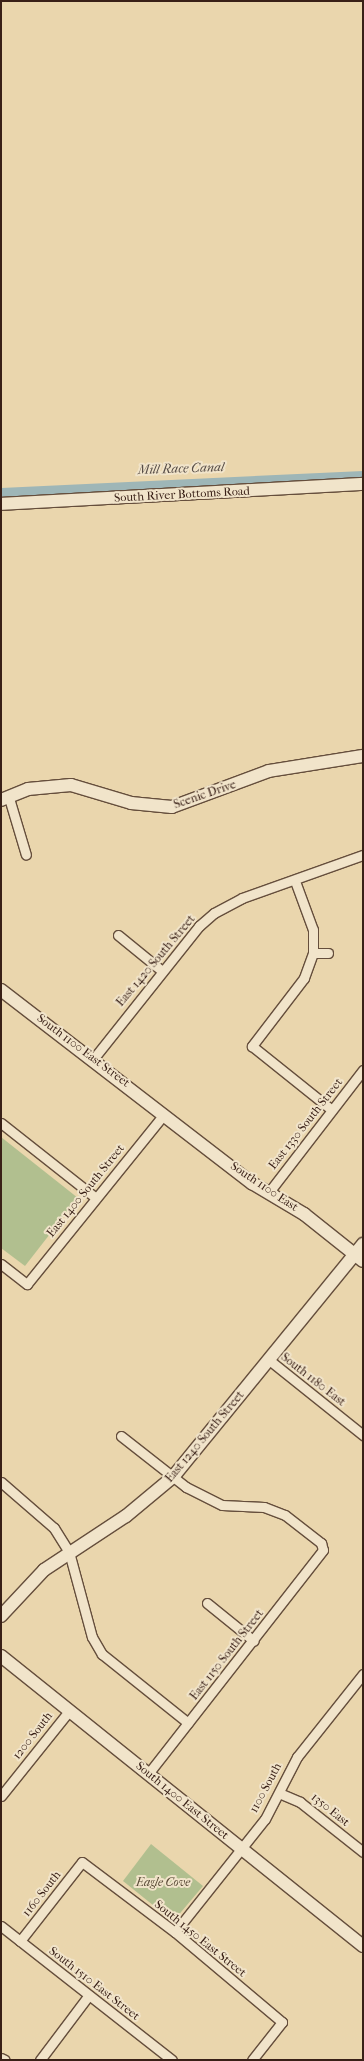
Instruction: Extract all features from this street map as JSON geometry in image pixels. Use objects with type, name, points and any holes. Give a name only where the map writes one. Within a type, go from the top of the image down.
[{"type":"street","name":"South River Bottoms Road","points":[[1,504],[363,484]]},
{"type":"street","name":"Scenic Drive","points":[[5,799],[49,785],[71,785],[131,803],[172,807],[269,771],[363,756]]},
{"type":"street","points":[[5,799],[26,856]]},
{"type":"street","name":"East 1420 South Street","points":[[94,1058],[199,926],[223,907],[363,855]]},
{"type":"street","points":[[295,881],[313,930],[313,953],[304,978],[252,1046],[332,1110]]},
{"type":"street","points":[[118,935],[162,971]]},
{"type":"street","points":[[313,953],[328,953]]},
{"type":"street","name":"South 1100 East Street","points":[[1,990],[94,1058],[164,1114]]},
{"type":"street","name":"East 1330 South Street","points":[[269,1192],[363,1070]]},
{"type":"street","name":"South 1100 East","points":[[164,1114],[269,1192],[304,1214],[359,1258]]},
{"type":"street","name":"East 1400 South Street","points":[[1,1264],[27,1284],[164,1114]]},
{"type":"street","points":[[1,1123],[96,1198]]},
{"type":"street","name":"East 1240 South Street","points":[[1,1616],[29,1584],[69,1552],[126,1516],[172,1477],[268,1359],[359,1258],[363,1244]]},
{"type":"street","name":"South 1180 East","points":[[268,1359],[363,1435]]},
{"type":"street","points":[[121,1436],[172,1477]]},
{"type":"street","name":"East 1150 South Street","points":[[148,1774],[254,1641],[323,1550],[321,1543],[285,1515],[264,1507],[222,1505],[172,1477]]},
{"type":"street","points":[[1,1482],[54,1528],[69,1552],[92,1637],[102,1654],[188,1723]]},
{"type":"street","points":[[207,1603],[254,1641]]},
{"type":"street","name":"South 1400 East Street","points":[[1,1656],[363,1946]]},
{"type":"street","name":"1100 South","points":[[175,1932],[265,1819],[297,1757],[363,1674]]},
{"type":"street","name":"1200 South","points":[[1,1796],[69,1711]]},
{"type":"street","name":"1350 East","points":[[279,1792],[300,1802],[363,1852]]},
{"type":"street","name":"South 1450 East Street","points":[[82,1862],[175,1932],[282,2022],[252,2060]]},
{"type":"street","name":"1160 South","points":[[20,1941],[82,1862]]},
{"type":"street","name":"South 1510 East Street","points":[[1,1926],[172,2060]]},
{"type":"street","points":[[40,2060],[88,1995]]},
{"type":"street","points":[[1,2058],[5,2060]]},
{"type":"green space","points":[[1,1137],[78,1198],[25,1266],[1,1248]]},
{"type":"green space","name":"Eagle Cove","points":[[151,1844],[203,1886],[176,1918],[169,1918],[123,1881]]},
{"type":"waterway","name":"Mill Race Canal","points":[[1,492],[363,475]]}]
